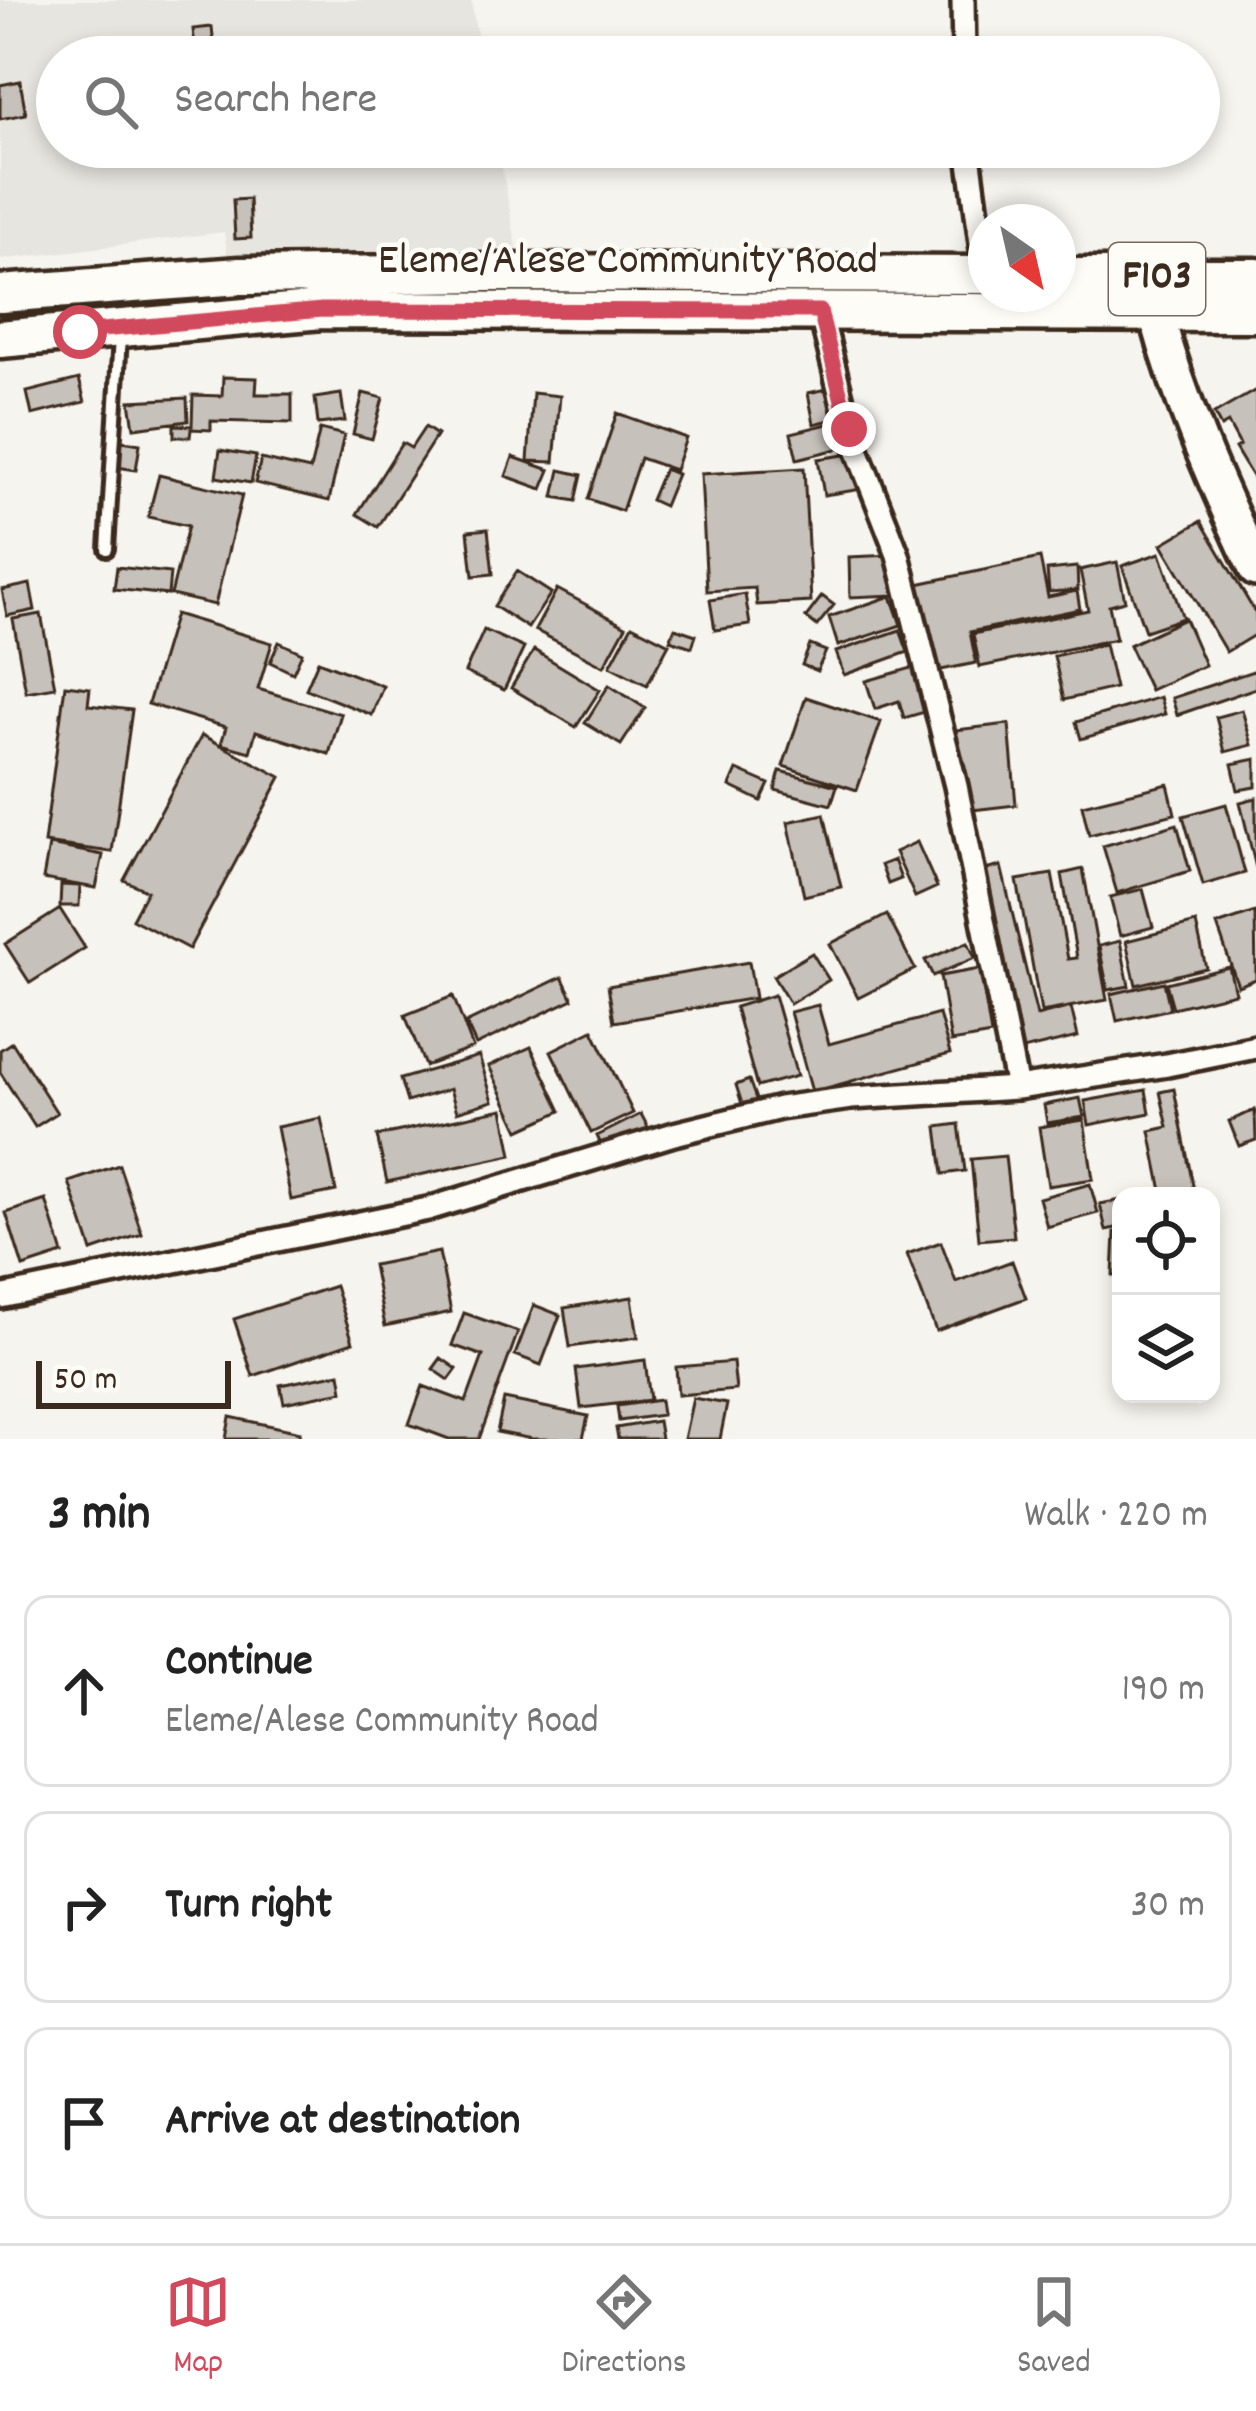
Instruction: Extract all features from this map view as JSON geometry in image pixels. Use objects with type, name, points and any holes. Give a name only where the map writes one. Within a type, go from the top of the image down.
[{"type":"main road","name":"Eleme/Alese Community Road","points":[[0,294],[240,276],[491,273],[968,287]]},
{"type":"main road","name":"F103","points":[[1076,278],[1256,278]]},
{"type":"main road","name":"Eleme/Alese Community Road","points":[[0,339],[322,310],[820,311],[968,291]]},
{"type":"main road","name":"Eleme/Alese Community Road","points":[[1076,303],[1157,316],[1256,314]]},
{"type":"street","points":[[963,0],[964,36]]},
{"type":"street","points":[[971,168],[976,204]]},
{"type":"street","points":[[820,311],[849,429],[898,555],[956,786],[1017,1088]]},
{"type":"street","points":[[1157,316],[1175,385],[1256,569]]},
{"type":"street","points":[[0,1297],[428,1209],[674,1134],[780,1108],[851,1098],[1017,1088],[1256,1047]]},
{"type":"lane","points":[[107,549],[121,328]]},
{"type":"shaded area","points":[[0,0],[471,0],[477,36],[36,36],[36,168],[502,168],[517,248],[227,255],[224,232],[0,260]]},
{"type":"building","points":[[212,27],[213,36],[194,36],[193,29]]},
{"type":"building","points":[[20,81],[26,114],[0,119],[0,85]]},
{"type":"building","points":[[249,199],[251,238],[235,239],[233,200]]},
{"type":"building","points":[[223,377],[257,378],[256,394],[292,394],[292,423],[211,421],[211,430],[191,429],[190,437],[174,437],[174,425],[192,426],[193,395],[222,396]]},
{"type":"building","points":[[79,379],[85,402],[32,415],[27,392]]},
{"type":"building","points":[[837,387],[843,417],[814,424],[808,393]]},
{"type":"building","points":[[1256,390],[1256,483],[1235,448],[1240,445],[1228,423],[1221,427],[1214,414]]},
{"type":"building","points":[[363,393],[383,398],[372,439],[353,434]]},
{"type":"building","points":[[533,393],[560,396],[554,462],[528,461]]},
{"type":"building","points":[[341,394],[345,421],[318,424],[315,398]]},
{"type":"building","points":[[187,398],[188,421],[134,428],[130,401]]},
{"type":"building","points":[[617,413],[686,438],[675,470],[640,458],[622,511],[588,499]]},
{"type":"building","points":[[844,420],[850,446],[797,459],[791,433]]},
{"type":"building","points":[[425,427],[437,435],[378,527],[357,514],[402,443],[411,448]]},
{"type":"building","points":[[320,429],[344,435],[329,501],[255,483],[261,459],[310,470]]},
{"type":"building","points":[[122,441],[140,444],[136,470],[117,467]]},
{"type":"building","points":[[220,450],[256,456],[251,483],[216,477]]},
{"type":"building","points":[[856,453],[862,489],[824,495],[818,459]]},
{"type":"building","points":[[513,457],[550,470],[542,489],[506,476]]},
{"type":"building","points":[[804,468],[811,602],[757,605],[755,588],[707,591],[701,474]]},
{"type":"building","points":[[664,469],[677,474],[664,506],[651,500]]},
{"type":"building","points":[[560,470],[582,475],[576,501],[554,497]]},
{"type":"building","points":[[159,475],[242,495],[215,605],[171,595],[188,526],[148,517]]},
{"type":"building","points":[[1201,521],[1256,614],[1256,634],[1226,652],[1162,544]]},
{"type":"building","points":[[488,529],[493,574],[473,576],[468,531]]},
{"type":"building","points":[[1160,553],[1183,618],[1145,631],[1122,566]]},
{"type":"building","points":[[893,555],[895,595],[850,597],[849,557]]},
{"type":"building","points":[[1040,558],[1048,597],[1077,591],[1080,609],[970,632],[976,663],[931,672],[913,585]]},
{"type":"building","points":[[1117,562],[1125,601],[1109,605],[1116,639],[980,667],[973,634],[1088,610],[1080,570]]},
{"type":"building","points":[[117,567],[170,573],[168,595],[114,589]]},
{"type":"building","points":[[1077,567],[1078,590],[1049,592],[1047,570]]},
{"type":"building","points":[[517,571],[551,593],[528,628],[494,606]]},
{"type":"building","points":[[30,584],[35,610],[7,616],[2,590]]},
{"type":"building","points":[[557,589],[626,626],[604,666],[535,630]]},
{"type":"building","points":[[745,594],[750,625],[715,630],[710,600]]},
{"type":"building","points":[[822,596],[834,605],[817,626],[806,617]]},
{"type":"building","points":[[891,596],[901,625],[838,646],[829,617]]},
{"type":"building","points":[[41,614],[55,687],[26,692],[13,619]]},
{"type":"building","points":[[175,614],[272,643],[258,689],[341,714],[329,754],[256,731],[250,752],[221,744],[226,727],[148,704]]},
{"type":"building","points":[[1185,619],[1205,665],[1150,690],[1129,645]]},
{"type":"building","points":[[632,625],[669,644],[647,685],[610,666]]},
{"type":"building","points":[[675,628],[696,635],[692,647],[670,640]]},
{"type":"building","points":[[484,630],[524,648],[504,690],[465,672]]},
{"type":"building","points":[[900,630],[908,652],[844,675],[836,652]]},
{"type":"building","points":[[279,642],[302,653],[293,673],[270,662]]},
{"type":"building","points":[[1105,644],[1115,688],[1064,700],[1054,656]]},
{"type":"building","points":[[810,645],[826,651],[817,671],[802,665]]},
{"type":"building","points":[[534,650],[600,690],[576,727],[511,688]]},
{"type":"building","points":[[318,661],[383,686],[372,715],[306,689]]},
{"type":"building","points":[[915,667],[928,711],[904,718],[899,701],[875,709],[866,681]]},
{"type":"building","points":[[1256,670],[1256,688],[1177,715],[1172,698]]},
{"type":"building","points":[[65,685],[90,688],[88,705],[132,710],[112,852],[44,843]]},
{"type":"building","points":[[609,685],[645,708],[621,745],[585,723]]},
{"type":"building","points":[[806,697],[881,722],[857,790],[783,766]]},
{"type":"building","points":[[1160,697],[1165,714],[1081,739],[1076,722]]},
{"type":"building","points":[[1242,710],[1252,745],[1225,752],[1216,717]]},
{"type":"building","points":[[1009,724],[1016,805],[963,811],[955,730]]},
{"type":"building","points":[[202,735],[281,777],[189,949],[132,919],[147,891],[124,880]]},
{"type":"building","points":[[1256,759],[1256,787],[1238,790],[1232,764]]},
{"type":"building","points":[[737,770],[769,784],[761,801],[730,786]]},
{"type":"building","points":[[780,771],[837,786],[831,805],[775,790]]},
{"type":"building","points":[[1168,784],[1175,814],[1089,835],[1082,805]]},
{"type":"building","points":[[1256,798],[1256,868],[1240,802]]},
{"type":"building","points":[[1226,804],[1245,873],[1203,885],[1183,816]]},
{"type":"building","points":[[824,814],[841,887],[804,896],[788,822]]},
{"type":"building","points":[[1177,824],[1190,871],[1117,893],[1103,846]]},
{"type":"building","points":[[917,842],[937,887],[915,897],[895,852]]},
{"type":"building","points":[[49,845],[103,855],[96,888],[43,879]]},
{"type":"building","points":[[894,860],[901,879],[888,884],[881,865]]},
{"type":"building","points":[[1001,866],[1037,1016],[1071,1007],[1078,1037],[1023,1050],[980,871]]},
{"type":"building","points":[[1083,869],[1107,1000],[1041,1012],[1017,880],[1052,874],[1068,959],[1077,958],[1062,874]]},
{"type":"building","points":[[61,885],[80,886],[79,906],[60,906]]},
{"type":"building","points":[[1143,889],[1153,927],[1120,936],[1110,897]]},
{"type":"building","points":[[60,909],[85,948],[30,983],[5,944]]},
{"type":"building","points":[[1255,912],[1256,979],[1238,986],[1217,925]]},
{"type":"building","points":[[887,915],[915,969],[858,998],[830,944]]},
{"type":"building","points":[[1196,923],[1206,968],[1136,985],[1126,941]]},
{"type":"building","points":[[1120,941],[1129,986],[1108,990],[1099,946]]},
{"type":"building","points":[[968,942],[975,958],[933,976],[925,960]]},
{"type":"building","points":[[812,953],[829,980],[790,1004],[773,976]]},
{"type":"building","points":[[749,962],[755,998],[614,1022],[608,986]]},
{"type":"building","points":[[1229,967],[1235,993],[1173,1008],[1166,983]]},
{"type":"building","points":[[980,969],[991,1035],[951,1042],[940,976]]},
{"type":"building","points":[[562,977],[573,999],[476,1045],[466,1023]]},
{"type":"building","points":[[1164,982],[1170,1009],[1117,1021],[1111,994]]},
{"type":"building","points":[[774,995],[797,1076],[757,1087],[735,1007]]},
{"type":"building","points":[[453,996],[473,1048],[425,1066],[405,1015]]},
{"type":"building","points":[[818,1005],[829,1044],[939,1014],[950,1054],[812,1092],[790,1012]]},
{"type":"building","points":[[593,1030],[633,1113],[591,1133],[551,1051]]},
{"type":"building","points":[[12,1042],[57,1113],[35,1127],[0,1072],[0,1050]]},
{"type":"building","points":[[531,1047],[561,1111],[519,1130],[489,1066]]},
{"type":"building","points":[[479,1056],[493,1101],[457,1112],[450,1089],[407,1102],[400,1079]]},
{"type":"building","points":[[749,1080],[757,1102],[743,1107],[736,1085]]},
{"type":"building","points":[[1174,1089],[1193,1187],[1161,1187],[1150,1131],[1168,1127],[1160,1092]]},
{"type":"building","points":[[1146,1090],[1150,1113],[1089,1125],[1085,1101]]},
{"type":"building","points":[[1080,1098],[1084,1117],[1047,1123],[1044,1105]]},
{"type":"building","points":[[503,1109],[512,1155],[387,1182],[377,1136]]},
{"type":"building","points":[[1255,1110],[1256,1140],[1239,1146],[1229,1121]]},
{"type":"building","points":[[641,1114],[649,1129],[604,1151],[597,1136]]},
{"type":"building","points":[[321,1118],[336,1191],[291,1200],[277,1127]]},
{"type":"building","points":[[1084,1120],[1093,1179],[1048,1186],[1039,1127]]},
{"type":"building","points":[[959,1124],[965,1171],[943,1174],[937,1127]]},
{"type":"building","points":[[1005,1156],[1014,1237],[979,1240],[971,1159]]},
{"type":"building","points":[[119,1165],[142,1234],[92,1251],[69,1182]]},
{"type":"building","points":[[1090,1184],[1098,1213],[1047,1227],[1039,1198]]},
{"type":"building","points":[[46,1200],[63,1254],[23,1267],[6,1213]]},
{"type":"building","points":[[1112,1202],[1112,1229],[1106,1230],[1100,1204]]},
{"type":"building","points":[[941,1242],[956,1282],[1012,1261],[1026,1298],[936,1331],[907,1254]]},
{"type":"building","points":[[439,1252],[451,1312],[385,1326],[373,1265]]},
{"type":"building","points":[[335,1286],[353,1342],[253,1376],[234,1319]]},
{"type":"building","points":[[632,1297],[638,1337],[570,1347],[564,1308]]},
{"type":"building","points":[[534,1305],[560,1315],[541,1365],[515,1355]]},
{"type":"building","points":[[464,1313],[518,1332],[479,1439],[449,1439],[409,1424],[423,1386],[466,1402],[483,1356],[452,1345]]},
{"type":"building","points":[[441,1358],[457,1369],[449,1380],[433,1369]]},
{"type":"building","points":[[645,1360],[650,1400],[581,1408],[576,1369]]},
{"type":"building","points":[[733,1362],[736,1390],[678,1395],[676,1367]]},
{"type":"building","points":[[340,1373],[343,1391],[284,1403],[280,1385]]},
{"type":"building","points":[[693,1398],[727,1404],[720,1439],[684,1439]]},
{"type":"building","points":[[504,1399],[588,1416],[583,1439],[532,1439],[497,1432]]},
{"type":"building","points":[[660,1400],[662,1415],[619,1421],[617,1406]]},
{"type":"building","points":[[230,1417],[300,1432],[298,1439],[226,1439]]},
{"type":"building","points":[[658,1421],[661,1439],[618,1439],[616,1428]]},
{"type":"route","points":[[80,332],[322,310],[820,311],[849,429]]}]
